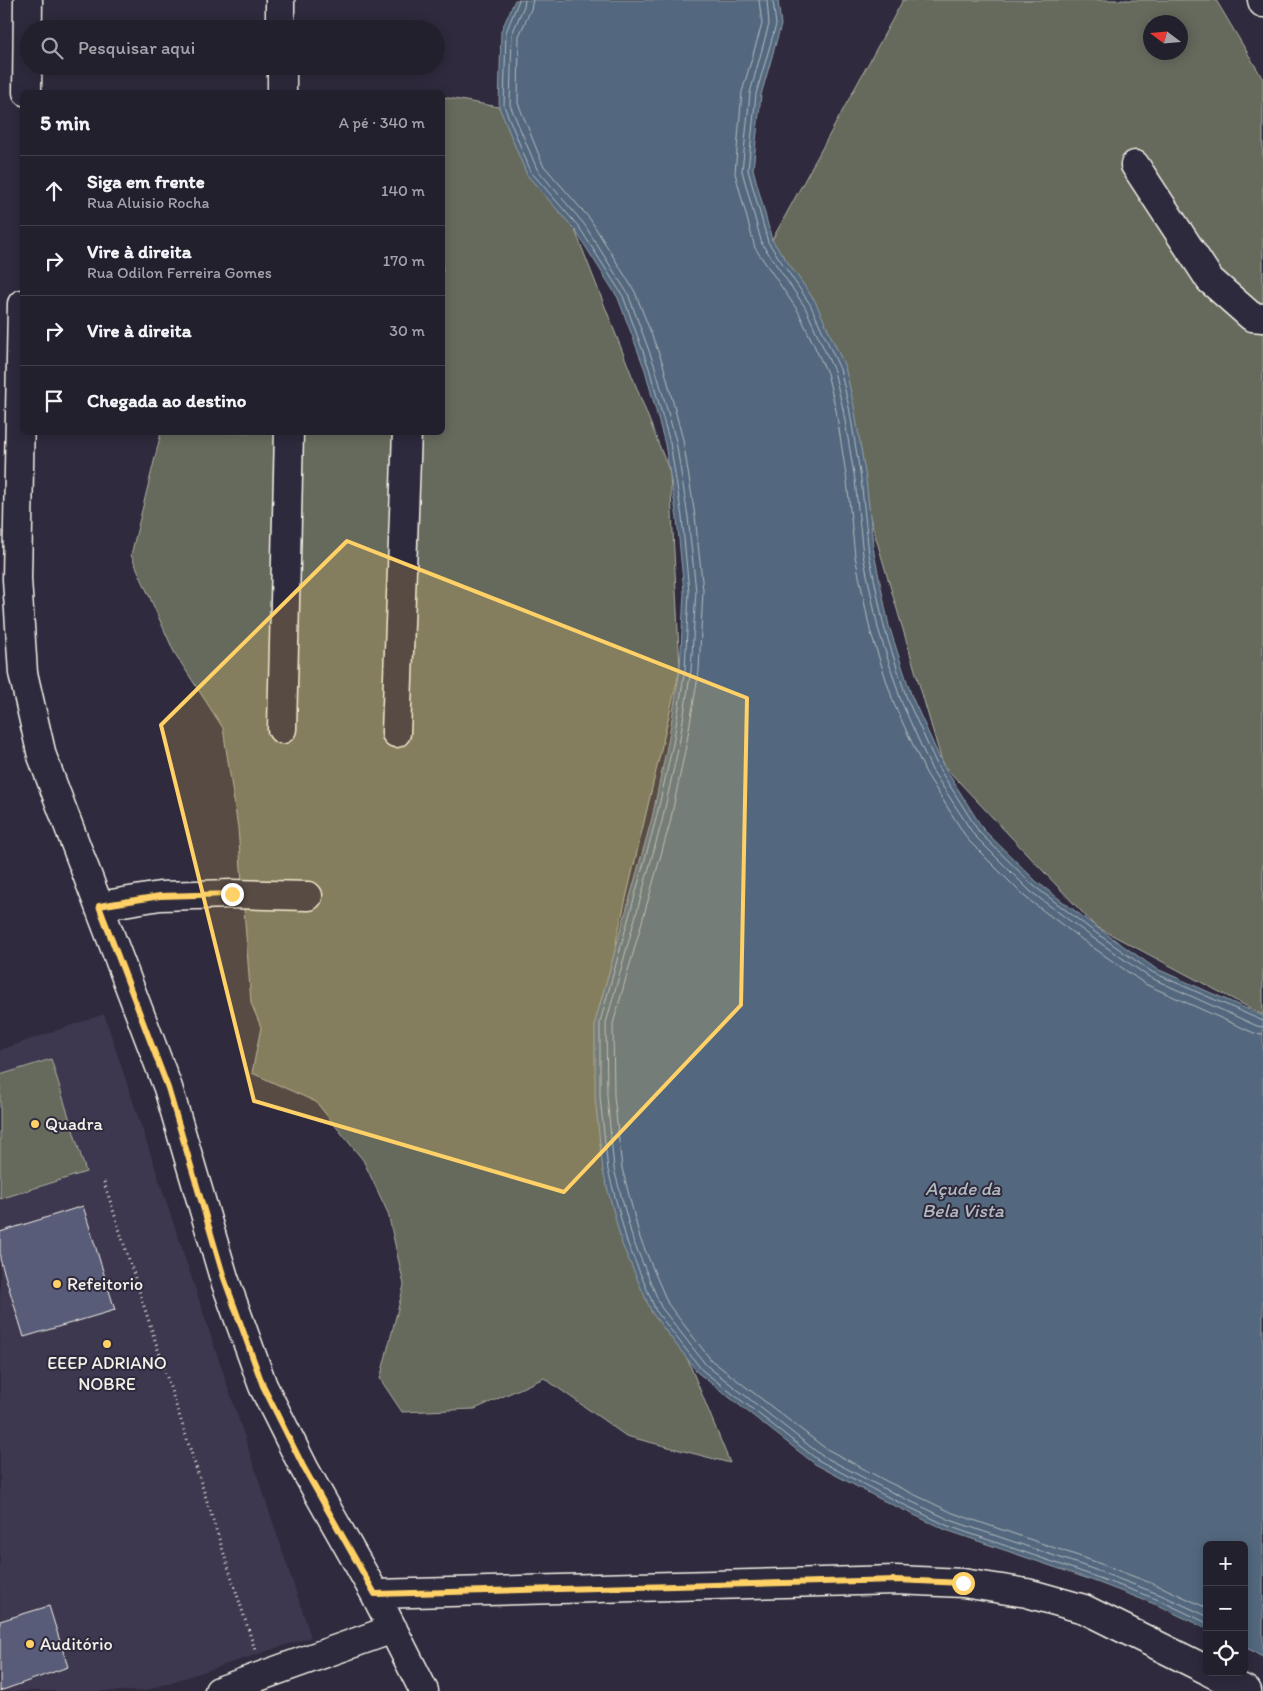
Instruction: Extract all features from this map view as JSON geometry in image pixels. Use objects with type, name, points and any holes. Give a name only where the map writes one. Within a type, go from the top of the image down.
[{"type":"street","points":[[28,0],[28,20]]},
{"type":"street","points":[[280,0],[280,20]]},
{"type":"street","points":[[27,75],[27,90]]},
{"type":"street","points":[[282,75],[282,90]]},
{"type":"street","points":[[1135,164],[1210,280],[1252,317],[1263,318]]},
{"type":"street","points":[[20,414],[17,579],[23,673],[42,756],[168,1088],[224,1278],[263,1386],[304,1468],[375,1594],[424,1691]]},
{"type":"street","points":[[282,729],[289,435]]},
{"type":"street","points":[[396,733],[407,435]]},
{"type":"street","points":[[99,906],[160,896],[232,894],[308,896]]},
{"type":"street","points":[[375,1594],[896,1580],[963,1583],[1027,1593],[1084,1609],[1203,1668]]},
{"type":"street","points":[[219,1691],[393,1629]]},
{"type":"street","points":[[1218,1676],[1247,1691]]},
{"type":"path","points":[[104,1182],[263,1675]]},
{"type":"highlighted area","points":[[347,541],[747,698],[741,1005],[564,1192],[254,1101],[161,725]]},
{"type":"shaded area","name":"EEEP ADRIANO NOBRE","points":[[104,1014],[311,1637],[144,1691],[0,1691],[0,1050]]},
{"type":"green space","points":[[903,0],[1216,0],[1263,79],[1263,1015],[1095,926],[943,765],[870,518],[861,449],[772,240]]},
{"type":"green space","points":[[445,97],[499,107],[575,230],[670,473],[680,669],[617,937],[600,1145],[730,1463],[626,1436],[544,1378],[475,1409],[402,1412],[380,1379],[404,1285],[388,1213],[363,1160],[316,1102],[252,1073],[261,1027],[251,1003],[238,828],[223,728],[174,652],[131,555],[161,435],[445,435]]},
{"type":"green space","name":"Quadra","points":[[51,1059],[86,1172],[0,1199],[0,1075]]},
{"type":"water","name":"Açude da Bela Vista","points":[[515,0],[778,0],[781,25],[761,95],[753,169],[772,240],[815,301],[845,367],[854,406],[866,479],[874,553],[889,626],[912,697],[943,765],[983,829],[1037,882],[1155,968],[1263,1016],[1263,1656],[1248,1649],[1248,1541],[1203,1541],[1203,1627],[1157,1605],[1086,1578],[946,1530],[880,1499],[815,1464],[698,1373],[652,1313],[622,1244],[603,1171],[595,1097],[595,1022],[652,818],[668,742],[680,669],[684,592],[677,518],[665,444],[645,370],[618,298],[575,230],[527,175],[499,107],[501,31]]},
{"type":"building","name":"Refeitorio","points":[[83,1206],[115,1310],[24,1337],[0,1259],[0,1232]]},
{"type":"building","name":"Auditório","points":[[49,1606],[68,1667],[0,1691],[0,1621]]},
{"type":"place","name":"Quadra","points":[[35,1124]]},
{"type":"place","name":"Refeitorio","points":[[57,1284]]},
{"type":"place","name":"EEEP ADRIANO NOBRE","points":[[107,1344]]},
{"type":"place","name":"Auditório","points":[[30,1644]]},
{"type":"route","points":[[232,894],[160,896],[99,906],[168,1088],[224,1278],[263,1386],[304,1468],[375,1594],[896,1580],[963,1583]]}]
